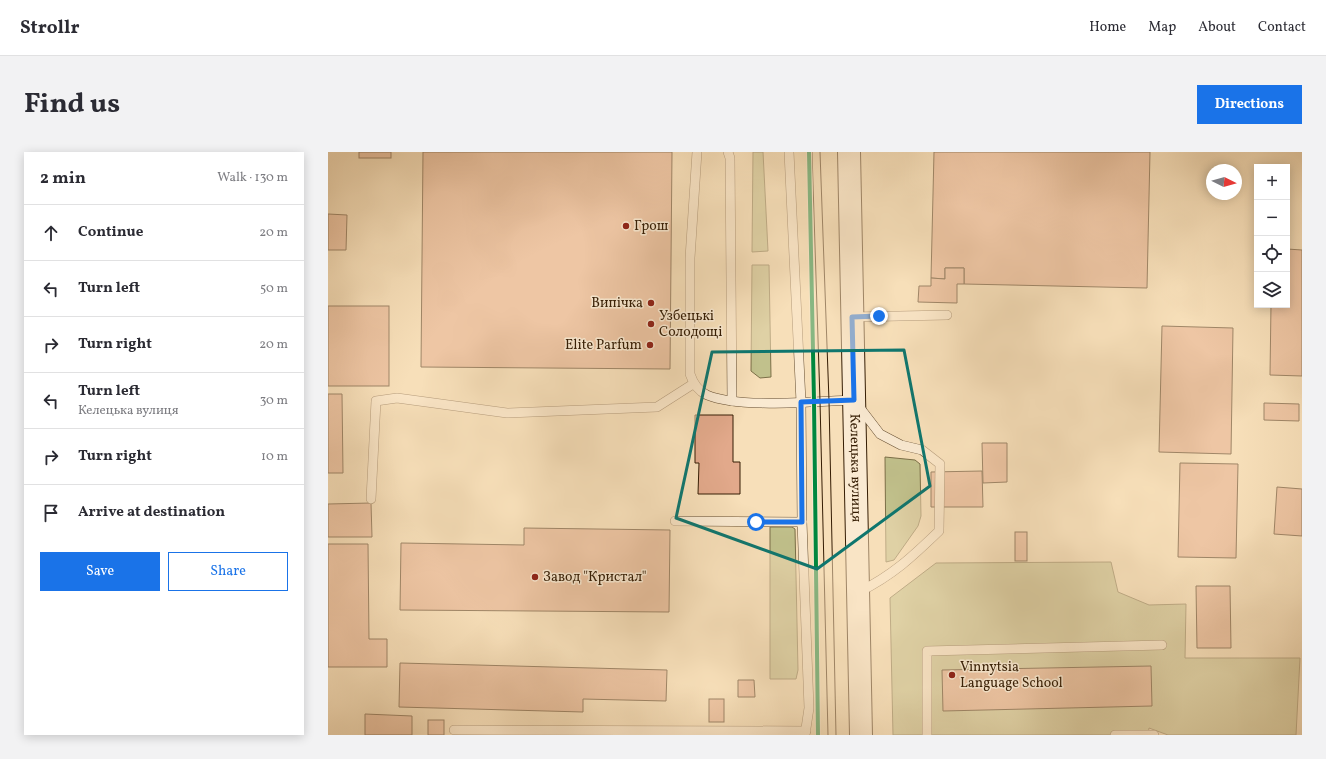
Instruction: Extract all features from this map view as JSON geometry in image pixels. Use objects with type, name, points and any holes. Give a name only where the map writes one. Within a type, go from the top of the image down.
[{"type":"main road","name":"Келецька вулиця","points":[[849,152],[861,735]]},
{"type":"lane","points":[[697,152],[690,258],[690,374],[693,384],[707,394],[732,401],[801,402],[854,400],[880,434],[901,445],[922,450],[940,464],[939,531],[902,566],[881,581],[858,593]]},
{"type":"lane","points":[[728,152],[730,158],[732,401]]},
{"type":"lane","points":[[454,730],[805,733],[809,708],[802,522],[801,402],[789,152]]},
{"type":"lane","points":[[852,317],[947,315]]},
{"type":"lane","points":[[371,499],[376,401],[397,398],[507,413],[657,407],[693,384]]},
{"type":"lane","points":[[675,521],[802,522]]},
{"type":"lane","points":[[927,735],[927,651],[1162,645]]},
{"type":"lane","points":[[1115,735],[1154,735]]},
{"type":"highlighted area","points":[[904,350],[930,486],[817,569],[676,518],[712,352]]},
{"type":"green space","points":[[753,152],[763,152],[768,251],[752,252]]},
{"type":"green space","points":[[752,265],[769,265],[771,377],[760,378],[751,371]]},
{"type":"green space","points":[[885,457],[915,460],[920,464],[921,516],[918,526],[894,560],[886,562]]},
{"type":"green space","points":[[770,527],[792,527],[795,529],[798,670],[796,679],[770,679]]},
{"type":"green space","points":[[1111,562],[1118,592],[1149,605],[1186,604],[1185,658],[1300,658],[1296,735],[1168,735],[1149,728],[1148,735],[893,735],[890,598],[936,563]]},
{"type":"building","points":[[359,152],[391,152],[391,158],[359,158]]},
{"type":"building","points":[[423,152],[672,152],[670,369],[421,367]]},
{"type":"building","points":[[934,152],[1150,152],[1147,288],[964,284],[964,268],[945,268],[945,279],[931,278]]},
{"type":"building","points":[[328,214],[347,215],[346,250],[328,250]]},
{"type":"building","points":[[1290,249],[1302,250],[1302,376],[1270,375],[1271,308],[1290,308]]},
{"type":"building","points":[[945,268],[964,268],[964,284],[957,284],[957,303],[918,302],[919,286],[931,286],[931,278],[945,279]]},
{"type":"building","points":[[328,306],[389,306],[389,386],[328,386]]},
{"type":"building","points":[[1162,326],[1233,328],[1231,454],[1159,452]]},
{"type":"building","points":[[328,394],[342,394],[343,473],[328,473]]},
{"type":"building","points":[[1264,403],[1299,404],[1299,421],[1264,420]]},
{"type":"building","points":[[695,415],[733,415],[733,462],[740,462],[740,494],[698,494],[699,463],[695,463]]},
{"type":"building","points":[[982,443],[1007,443],[1007,482],[983,483]]},
{"type":"building","points":[[1180,463],[1238,464],[1236,558],[1178,557]]},
{"type":"building","points":[[982,471],[983,507],[931,507],[931,472]]},
{"type":"building","points":[[1277,487],[1302,489],[1302,536],[1274,534]]},
{"type":"building","points":[[371,503],[372,537],[328,537],[328,504]]},
{"type":"building","name":"Завод \"Кристал\"","points":[[524,528],[670,530],[669,612],[400,610],[401,543],[524,545]]},
{"type":"building","points":[[1015,532],[1027,532],[1027,561],[1015,561]]},
{"type":"building","points":[[328,544],[368,544],[369,639],[387,639],[387,667],[328,667]]},
{"type":"building","points":[[1196,586],[1230,586],[1231,648],[1197,648]]},
{"type":"building","points":[[400,663],[667,670],[666,701],[583,699],[583,712],[399,707]]},
{"type":"building","points":[[1151,666],[1152,706],[943,711],[942,670]]},
{"type":"building","points":[[738,680],[754,680],[755,697],[738,697]]},
{"type":"building","points":[[709,699],[724,699],[724,722],[709,722]]},
{"type":"building","points":[[365,714],[412,716],[412,735],[365,735]]},
{"type":"building","points":[[428,720],[444,720],[444,735],[428,735]]},
{"type":"tram line","points":[[812,152],[828,735]]},
{"type":"tram line","points":[[820,152],[829,401],[836,735]]},
{"type":"cycle path","points":[[809,152],[818,735]]},
{"type":"place","name":"Грош","points":[[626,226]]},
{"type":"place","name":"Випічка","points":[[651,303]]},
{"type":"place","name":"Узбецькі Солодощі","points":[[651,324]]},
{"type":"place","name":"Elite Parfum","points":[[650,345]]},
{"type":"place","name":"Завод \"Кристал\"","points":[[535,577]]},
{"type":"place","name":"Vinnytsia Language School","points":[[952,675]]},
{"type":"route","points":[[756,522],[802,522],[801,402],[854,400],[852,317],[879,316]]}]
